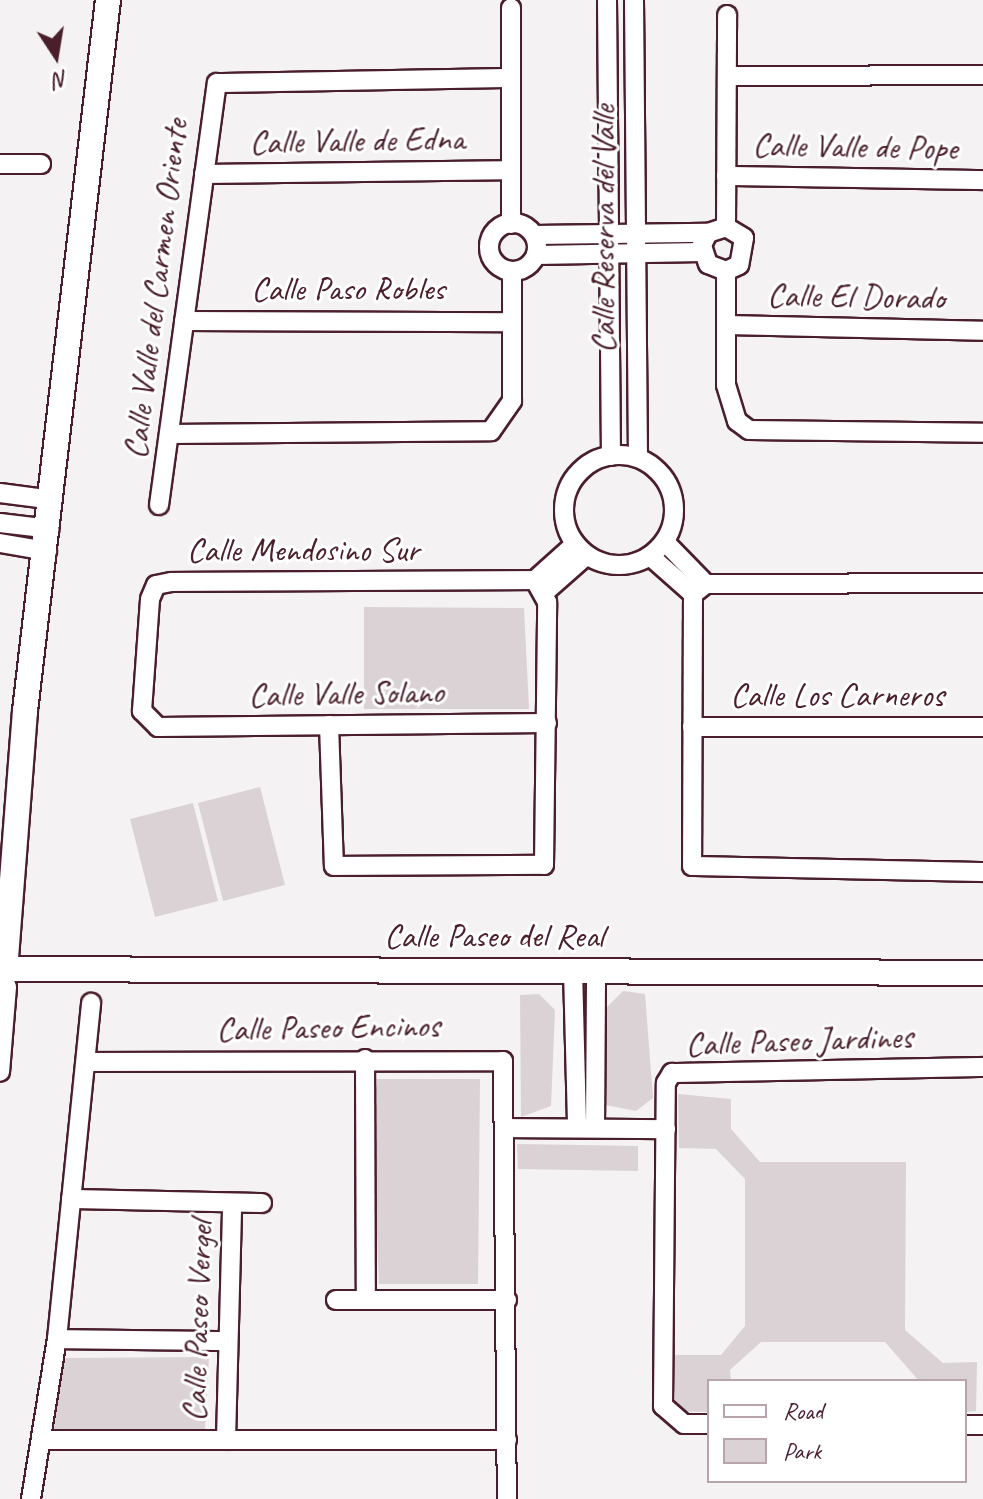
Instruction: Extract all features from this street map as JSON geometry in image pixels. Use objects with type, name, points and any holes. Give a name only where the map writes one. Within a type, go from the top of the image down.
[{"type":"street","points":[[0,1072],[2,969],[25,711],[53,500],[108,0]]},
{"type":"street","name":"Calle Reserva del Valle","points":[[607,0],[611,456]]},
{"type":"street","name":"Calle Reserva del Valle","points":[[634,0],[638,457]]},
{"type":"street","points":[[511,8],[511,224]]},
{"type":"street","points":[[702,252],[717,230],[726,176],[727,15]]},
{"type":"street","points":[[727,76],[983,75]]},
{"type":"street","name":"Calle Valle del Carmen Oriente","points":[[159,505],[217,83],[511,78]]},
{"type":"street","points":[[0,164],[41,164]]},
{"type":"street","name":"Calle Valle de Edna","points":[[204,174],[511,170]]},
{"type":"street","name":"Calle Valle de Pope","points":[[726,176],[983,180]]},
{"type":"street","points":[[511,224],[534,235],[717,230],[746,245],[744,259],[726,271]]},
{"type":"street","points":[[169,434],[491,431],[512,401],[512,271],[490,251],[492,236],[511,224]]},
{"type":"street","points":[[534,235],[536,255]]},
{"type":"street","points":[[512,271],[536,255],[702,252]]},
{"type":"street","points":[[702,252],[708,264],[726,271]]},
{"type":"street","points":[[726,271],[726,385],[737,421],[765,432],[983,433]]},
{"type":"street","name":"Calle Paso Robles","points":[[184,321],[512,322]]},
{"type":"street","name":"Calle El Dorado","points":[[727,325],[983,331]]},
{"type":"street","points":[[611,456],[638,457],[673,494],[665,542],[650,556],[619,565],[581,550],[567,528],[566,494],[586,466],[611,456]]},
{"type":"street","points":[[0,493],[53,500]]},
{"type":"street","points":[[0,523],[48,540]]},
{"type":"street","points":[[0,543],[48,540]]},
{"type":"street","points":[[665,542],[700,589],[692,727],[692,866],[983,872]]},
{"type":"street","points":[[329,725],[334,866],[544,865],[547,723],[540,586],[581,550]]},
{"type":"street","points":[[650,556],[700,589],[983,583]]},
{"type":"street","name":"Calle Mendosino Sur","points":[[146,722],[156,585],[540,586]]},
{"type":"street","name":"Calle Valle Solano","points":[[146,722],[329,725],[547,723]]},
{"type":"street","name":"Calle Los Carneros","points":[[692,727],[983,727]]},
{"type":"street","name":"Calle Paseo del Real","points":[[2,969],[983,973]]},
{"type":"street","points":[[584,970],[586,1128]]},
{"type":"street","points":[[31,1499],[57,1339],[91,1003]]},
{"type":"street","points":[[365,1059],[366,1300]]},
{"type":"street","name":"Calle Paseo Encinos","points":[[86,1062],[503,1061],[507,1128],[507,1499]]},
{"type":"street","name":"Calle Paseo Jardines","points":[[707,1424],[684,1424],[663,1406],[666,1083],[683,1070],[983,1067]]},
{"type":"street","points":[[507,1128],[666,1129]]},
{"type":"street","name":"Calle Paseo Vergel","points":[[71,1199],[262,1203]]},
{"type":"street","name":"Calle Paseo Vergel","points":[[226,1440],[232,1203]]},
{"type":"street","points":[[336,1300],[507,1300]]},
{"type":"street","points":[[57,1339],[228,1341]]},
{"type":"street","points":[[42,1440],[507,1440]]},
{"type":"green space","points":[[364,607],[524,608],[529,709],[364,709]]},
{"type":"green space","points":[[260,787],[285,885],[223,901],[198,803]]},
{"type":"green space","points":[[193,803],[218,901],[155,917],[130,819]]},
{"type":"green space","points":[[623,991],[645,994],[653,1098],[636,1111],[606,1105],[607,1007]]},
{"type":"green space","points":[[539,994],[555,1010],[551,1106],[521,1117],[520,995]]},
{"type":"green space","points":[[371,1079],[480,1079],[478,1284],[379,1284]]},
{"type":"green space","points":[[678,1094],[731,1099],[731,1129],[760,1162],[906,1162],[905,1330],[943,1363],[977,1362],[976,1411],[967,1412],[967,1379],[917,1379],[885,1342],[761,1342],[730,1370],[731,1379],[707,1379],[707,1412],[675,1411],[673,1355],[721,1355],[745,1326],[745,1179],[716,1149],[679,1148]]},
{"type":"green space","points":[[517,1144],[638,1146],[638,1171],[518,1169]]},
{"type":"green space","points":[[209,1357],[205,1430],[50,1430],[61,1358]]}]
